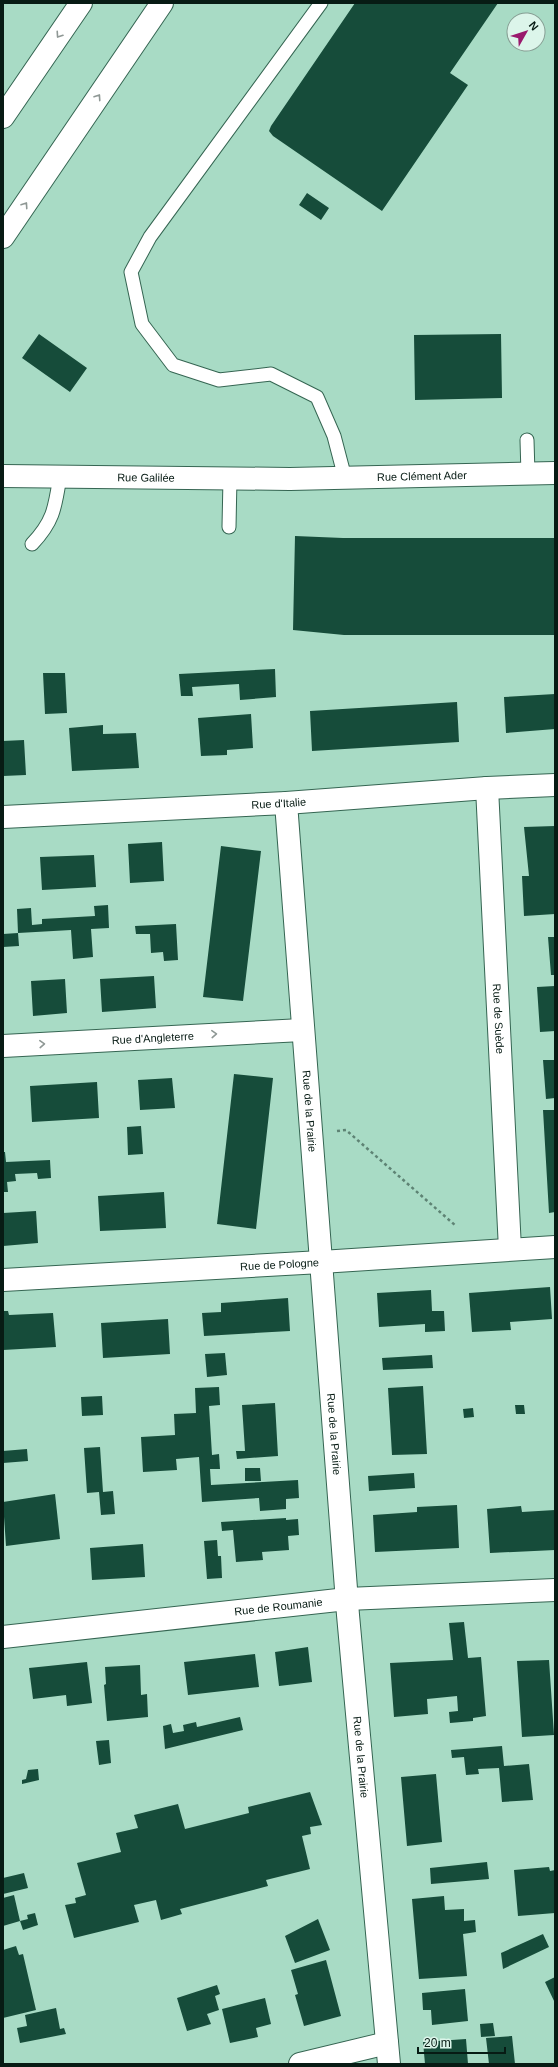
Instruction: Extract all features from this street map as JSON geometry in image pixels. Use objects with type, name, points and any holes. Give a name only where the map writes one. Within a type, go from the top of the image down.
[{"type":"main road","points":[[3,117],[81,3]]},
{"type":"main road","points":[[3,237],[162,3]]},
{"type":"main road","name":"Rue Clément Ader","points":[[290,479],[555,473]]},
{"type":"main road","name":"Rue Galilée","points":[[3,476],[290,479]]},
{"type":"main road","name":"Rue d'Italie","points":[[3,817],[286,803],[487,788],[555,785]]},
{"type":"main road","name":"Rue de Suède","points":[[487,788],[510,1249]]},
{"type":"main road","name":"Rue de la Prairie","points":[[286,803],[302,1030],[347,1599],[388,2053]]},
{"type":"main road","name":"Rue d'Angleterre","points":[[3,1046],[302,1030]]},
{"type":"main road","name":"Rue de Pologne","points":[[3,1280],[555,1247]]},
{"type":"main road","name":"Rue de Roumanie","points":[[3,1637],[347,1599],[555,1590]]},
{"type":"main road","points":[[300,2064],[388,2053]]},
{"type":"lane","points":[[321,3],[150,237],[131,272],[142,324],[174,366],[219,380],[271,374],[317,397],[334,436],[344,478]]},
{"type":"lane","points":[[527,440],[528,474]]},
{"type":"lane","points":[[32,544],[46,530],[55,509],[60,476]]},
{"type":"lane","points":[[229,527],[230,478]]},
{"type":"path","points":[[311,1131],[327,1132],[346,1130],[484,1251]]},
{"type":"building","points":[[355,3],[498,3],[450,73],[468,85],[382,211],[273,136],[269,131]]},
{"type":"building","points":[[307,193],[329,208],[321,220],[299,205]]},
{"type":"building","points":[[39,334],[87,368],[70,392],[22,358]]},
{"type":"building","points":[[501,334],[502,398],[415,400],[414,335]]},
{"type":"building","points":[[295,536],[343,538],[555,538],[555,635],[344,635],[293,630]]},
{"type":"building","points":[[275,669],[276,697],[240,700],[239,684],[192,687],[193,696],[181,696],[179,674]]},
{"type":"building","points":[[43,673],[65,673],[67,713],[45,714]]},
{"type":"building","points":[[555,694],[555,729],[506,733],[504,697]]},
{"type":"building","points":[[457,702],[459,742],[312,751],[310,711]]},
{"type":"building","points":[[251,714],[253,748],[227,750],[227,755],[201,756],[198,718]]},
{"type":"building","points":[[103,725],[103,734],[136,733],[139,768],[72,771],[69,728]]},
{"type":"building","points":[[24,740],[26,775],[3,776],[3,741]]},
{"type":"building","points":[[555,826],[555,914],[524,916],[522,876],[529,876],[524,827]]},
{"type":"building","points":[[162,842],[164,881],[130,883],[128,844]]},
{"type":"building","points":[[221,846],[261,851],[243,1001],[203,997]]},
{"type":"building","points":[[94,855],[96,887],[42,890],[40,857]]},
{"type":"building","points":[[108,905],[109,928],[91,929],[93,957],[73,959],[71,930],[18,933],[17,909],[31,908],[32,925],[42,924],[42,919],[95,916],[94,906]]},
{"type":"building","points":[[176,924],[178,960],[164,961],[163,952],[151,953],[150,934],[136,934],[135,926]]},
{"type":"building","points":[[18,933],[19,946],[3,947],[3,934]]},
{"type":"building","points":[[548,937],[555,937],[555,975],[551,975]]},
{"type":"building","points":[[154,976],[156,1008],[102,1012],[100,979]]},
{"type":"building","points":[[65,979],[67,1013],[33,1016],[31,981]]},
{"type":"building","points":[[555,986],[555,1031],[540,1032],[537,987]]},
{"type":"building","points":[[543,1060],[555,1060],[555,1098],[546,1099]]},
{"type":"building","points":[[234,1074],[273,1078],[256,1229],[217,1224]]},
{"type":"building","points":[[172,1078],[175,1108],[140,1110],[138,1080]]},
{"type":"building","points":[[97,1082],[99,1118],[32,1122],[30,1086]]},
{"type":"building","points":[[543,1110],[555,1110],[555,1212],[549,1213]]},
{"type":"building","points":[[141,1126],[143,1154],[128,1155],[127,1127]]},
{"type":"building","points":[[3,1152],[5,1152],[6,1162],[50,1160],[51,1178],[38,1179],[37,1173],[15,1174],[16,1181],[7,1182],[8,1192],[3,1192]]},
{"type":"building","points":[[164,1192],[166,1228],[100,1231],[98,1196]]},
{"type":"building","points":[[36,1211],[38,1243],[3,1246],[3,1213]]},
{"type":"building","points":[[550,1287],[552,1319],[510,1322],[511,1330],[472,1332],[469,1293]]},
{"type":"building","points":[[431,1290],[432,1311],[444,1311],[445,1331],[425,1332],[425,1324],[379,1327],[377,1293]]},
{"type":"building","points":[[288,1298],[290,1331],[204,1336],[202,1313],[221,1312],[221,1303]]},
{"type":"building","points":[[3,1311],[8,1311],[9,1315],[53,1313],[56,1347],[3,1350]]},
{"type":"building","points":[[168,1319],[170,1354],[103,1358],[101,1323]]},
{"type":"building","points":[[225,1353],[227,1375],[207,1377],[205,1354]]},
{"type":"building","points":[[432,1355],[433,1368],[383,1370],[382,1358]]},
{"type":"building","points":[[423,1386],[427,1454],[392,1455],[388,1388]]},
{"type":"building","points":[[219,1387],[220,1405],[209,1406],[212,1455],[219,1454],[220,1469],[210,1469],[211,1485],[298,1480],[299,1498],[286,1499],[286,1509],[260,1511],[259,1498],[202,1502],[199,1457],[176,1459],[177,1470],[143,1472],[141,1437],[175,1435],[174,1414],[196,1413],[195,1388]]},
{"type":"building","points":[[102,1396],[103,1415],[82,1416],[81,1397]]},
{"type":"building","points":[[275,1403],[278,1456],[237,1459],[236,1451],[245,1451],[242,1405]]},
{"type":"building","points":[[515,1405],[524,1405],[525,1414],[516,1414]]},
{"type":"building","points":[[473,1408],[474,1417],[464,1418],[463,1409]]},
{"type":"building","points":[[100,1447],[103,1492],[113,1491],[115,1514],[101,1515],[99,1492],[87,1493],[84,1448]]},
{"type":"building","points":[[27,1449],[28,1461],[3,1463],[3,1451]]},
{"type":"building","points":[[245,1468],[260,1468],[261,1481],[245,1481]]},
{"type":"building","points":[[414,1473],[415,1488],[369,1491],[368,1476]]},
{"type":"building","points":[[55,1494],[60,1539],[6,1546],[3,1502]]},
{"type":"building","points":[[457,1505],[459,1548],[375,1552],[373,1515],[417,1512],[417,1507]]},
{"type":"building","points":[[521,1506],[522,1512],[555,1510],[555,1550],[490,1553],[487,1509]]},
{"type":"building","points":[[286,1518],[286,1520],[298,1519],[299,1535],[288,1536],[289,1550],[262,1552],[263,1560],[236,1562],[233,1530],[222,1531],[221,1522]]},
{"type":"building","points":[[217,1540],[218,1556],[221,1556],[222,1578],[207,1579],[204,1541]]},
{"type":"building","points":[[143,1544],[145,1577],[92,1580],[90,1548]]},
{"type":"building","points":[[464,1622],[468,1658],[481,1657],[486,1716],[473,1718],[473,1721],[450,1723],[449,1712],[458,1711],[457,1696],[427,1699],[428,1714],[394,1717],[390,1663],[453,1660],[449,1623]]},
{"type":"building","points":[[308,1647],[312,1682],[279,1686],[275,1652]]},
{"type":"building","points":[[255,1654],[259,1687],[188,1695],[184,1662]]},
{"type":"building","points":[[549,1660],[554,1735],[522,1737],[517,1661]]},
{"type":"building","points":[[87,1662],[92,1703],[67,1706],[66,1695],[33,1699],[29,1668]]},
{"type":"building","points":[[140,1665],[141,1695],[147,1694],[148,1717],[107,1721],[104,1685],[106,1684],[105,1667]]},
{"type":"building","points":[[240,1717],[243,1730],[165,1749],[163,1726],[171,1724],[173,1733],[184,1731],[183,1725],[196,1722],[197,1727]]},
{"type":"building","points":[[109,1740],[111,1763],[99,1765],[96,1741]]},
{"type":"building","points":[[502,1746],[504,1766],[529,1764],[533,1800],[502,1802],[499,1768],[478,1769],[479,1774],[466,1775],[464,1757],[452,1758],[451,1750]]},
{"type":"building","points":[[38,1769],[39,1780],[22,1784],[22,1780],[26,1779],[28,1770]]},
{"type":"building","points":[[436,1774],[442,1842],[407,1846],[401,1777]]},
{"type":"building","points":[[310,1792],[322,1825],[310,1827],[311,1834],[302,1836],[310,1869],[266,1880],[268,1886],[180,1909],[182,1914],[161,1920],[156,1900],[134,1905],[139,1922],[74,1938],[65,1905],[76,1903],[75,1898],[86,1895],[77,1863],[121,1852],[116,1833],[138,1828],[134,1815],[178,1804],[185,1829],[249,1813],[248,1807]]},
{"type":"building","points":[[487,1862],[489,1879],[431,1884],[430,1868]]},
{"type":"building","points":[[549,1867],[550,1871],[555,1870],[555,1913],[518,1916],[514,1870]]},
{"type":"building","points":[[24,1873],[28,1888],[3,1894],[3,1878]]},
{"type":"building","points":[[14,1895],[20,1921],[3,1926],[3,1898]]},
{"type":"building","points":[[444,1896],[445,1910],[464,1909],[464,1921],[475,1920],[476,1932],[463,1934],[467,1976],[419,1979],[412,1899]]},
{"type":"building","points":[[35,1913],[38,1925],[23,1930],[20,1921],[28,1919],[27,1915]]},
{"type":"building","points":[[318,1919],[330,1950],[295,1963],[285,1936]]},
{"type":"building","points":[[543,1934],[549,1947],[503,1969],[501,1953]]},
{"type":"building","points":[[16,1946],[19,1955],[23,1954],[36,2010],[3,2018],[3,1950]]},
{"type":"building","points":[[326,1960],[341,2016],[304,2026],[295,1995],[298,1994],[291,1970]]},
{"type":"building","points":[[555,1977],[555,2003],[545,1982]]},
{"type":"building","points":[[217,1985],[220,1994],[215,1996],[219,2010],[207,2014],[211,2024],[187,2031],[177,1998]]},
{"type":"building","points":[[465,1989],[468,2021],[432,2025],[431,2010],[423,2010],[422,1993]]},
{"type":"building","points":[[265,1998],[271,2024],[256,2028],[258,2037],[230,2043],[222,2009]]},
{"type":"building","points":[[56,2008],[60,2029],[64,2028],[66,2034],[20,2043],[17,2028],[27,2026],[25,2015]]},
{"type":"building","points":[[493,2023],[495,2036],[481,2037],[480,2024]]},
{"type":"building","points":[[512,2036],[515,2064],[489,2064],[486,2038]]},
{"type":"building","points":[[466,2039],[468,2064],[425,2064],[423,2042]]}]
